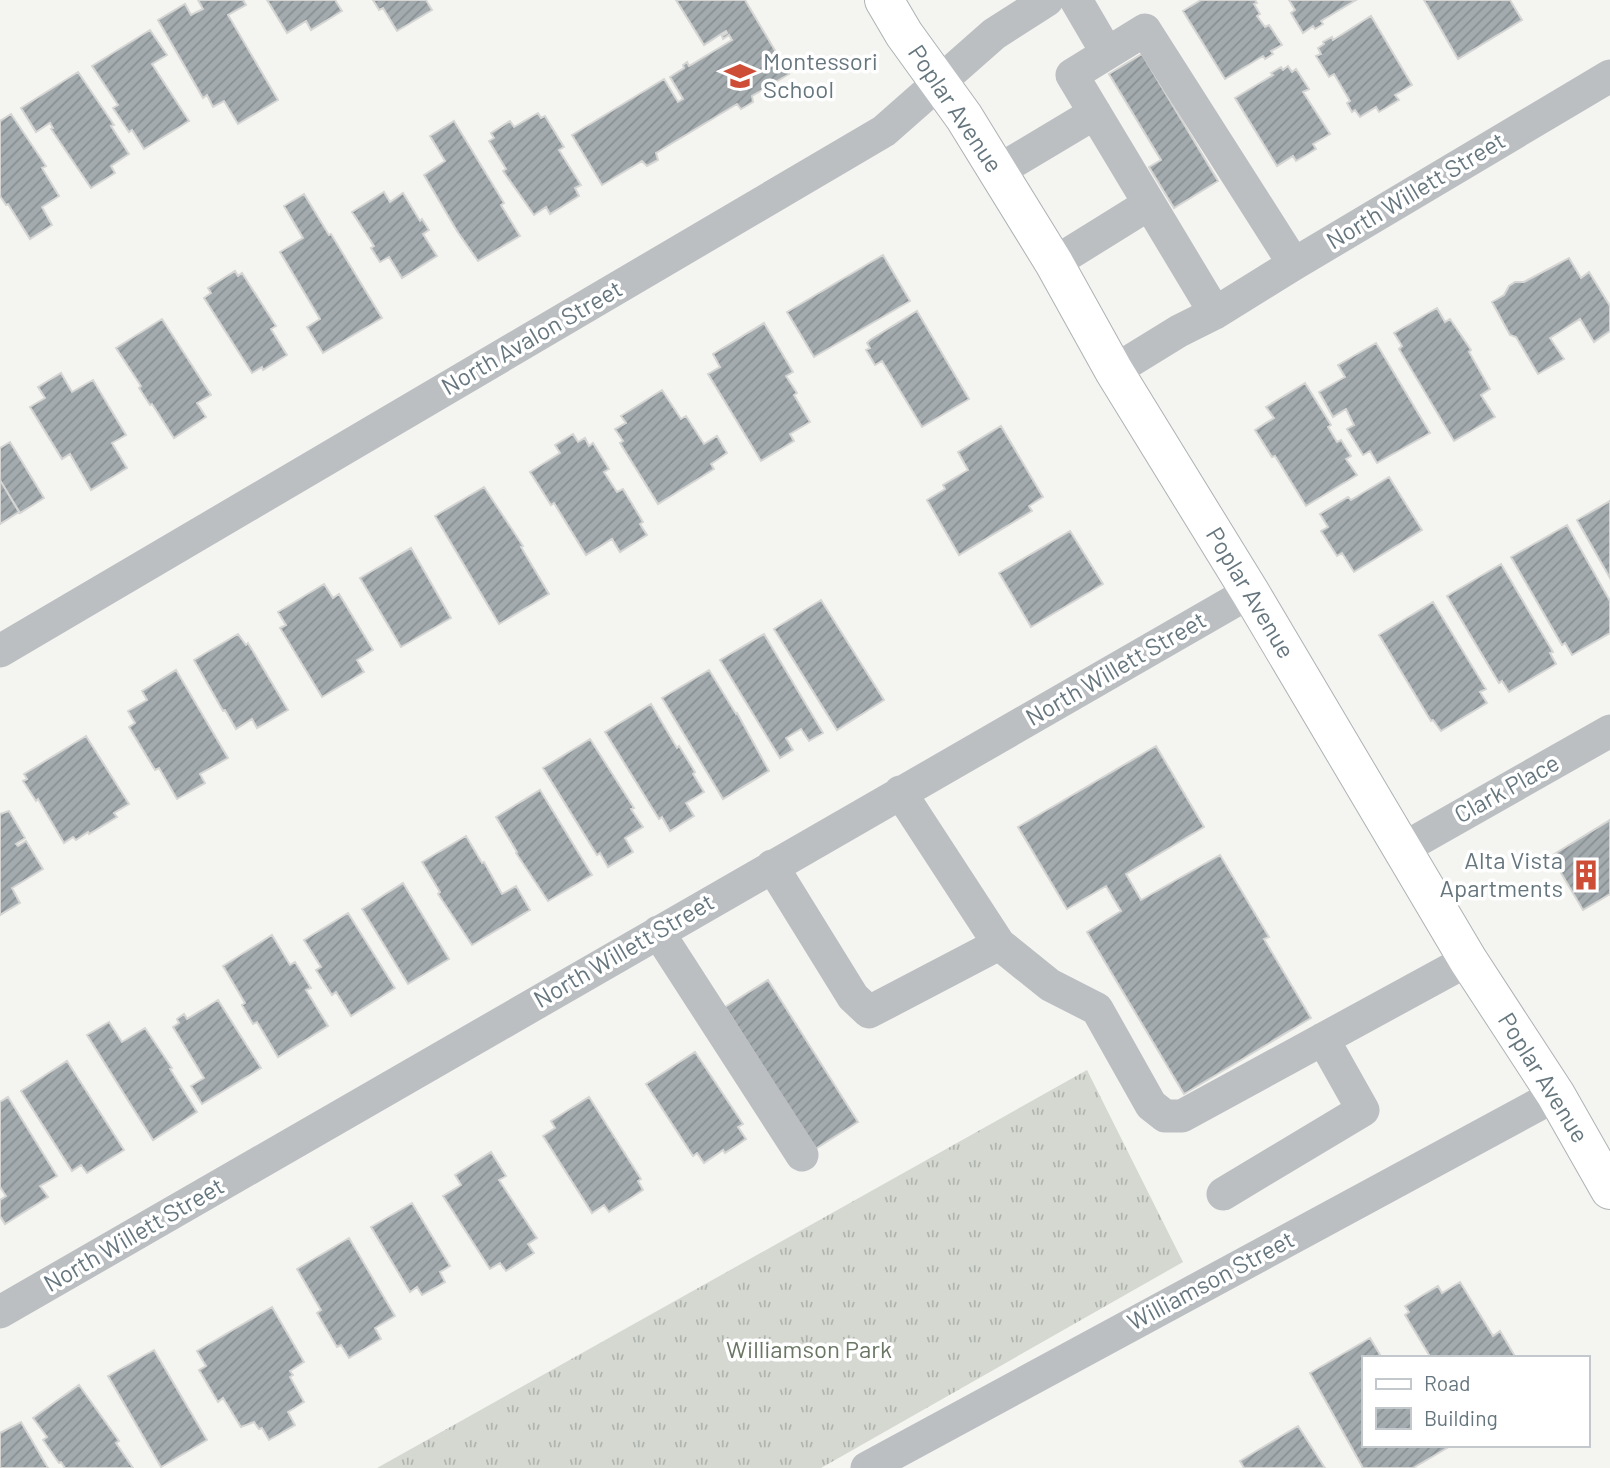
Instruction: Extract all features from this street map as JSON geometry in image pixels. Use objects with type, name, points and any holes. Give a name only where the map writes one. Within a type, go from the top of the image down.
[{"type":"main road","name":"Poplar Avenue","points":[[884,0],[998,171],[1054,263],[1114,371],[1404,848],[1468,960],[1556,1095],[1610,1190]]},
{"type":"street","name":"North Avalon Street","points":[[0,651],[884,131],[994,34],[1047,0]]},
{"type":"street","points":[[1076,0],[1107,53]]},
{"type":"street","points":[[1215,313],[1072,75],[1107,53],[1145,30],[1294,264]]},
{"type":"street","name":"North Willett Street","points":[[1114,371],[1610,76]]},
{"type":"street","points":[[998,171],[1095,113]]},
{"type":"street","points":[[1054,263],[1149,204]]},
{"type":"street","name":"North Willett Street","points":[[0,1312],[1250,592]]},
{"type":"street","name":"Clark Place","points":[[1404,848],[1610,731]]},
{"type":"street","points":[[900,792],[999,944],[1051,985],[1097,1009],[1151,1105],[1165,1116],[1182,1116],[1468,960]]},
{"type":"street","points":[[772,866],[853,997],[870,1012],[999,944]]},
{"type":"street","points":[[658,932],[802,1155]]},
{"type":"street","points":[[1223,1194],[1363,1110],[1323,1039]]},
{"type":"street","name":"Williamson Street","points":[[867,1468],[1556,1095]]},
{"type":"green space","name":"Williamson Park","points":[[1087,1070],[1183,1262],[821,1468],[377,1468]]},
{"type":"building","points":[[198,0],[243,0],[246,5],[228,15],[278,100],[238,124],[224,101],[213,107],[207,95],[203,98],[158,20],[185,4],[191,15],[203,9]]},
{"type":"building","points":[[267,0],[335,0],[342,11],[311,30],[306,21],[287,33]]},
{"type":"building","points":[[373,0],[426,0],[432,10],[397,31],[383,8],[379,10]]},
{"type":"building","points":[[676,0],[745,0],[789,74],[752,96],[753,102],[741,109],[737,104],[656,153],[658,160],[647,166],[642,161],[602,185],[572,135],[664,79],[678,102],[683,99],[670,77],[684,68],[683,65],[687,62],[689,66],[732,40],[729,35],[723,39],[726,31],[704,45]]},
{"type":"building","points":[[1201,0],[1255,0],[1257,3],[1254,4],[1260,14],[1257,16],[1265,27],[1269,25],[1282,45],[1271,51],[1273,54],[1265,59],[1263,56],[1225,79],[1183,11]]},
{"type":"building","points":[[1289,0],[1356,0],[1321,21],[1323,24],[1315,29],[1313,26],[1303,33],[1291,13],[1295,10]]},
{"type":"building","points":[[1424,0],[1510,0],[1522,20],[1458,59]]},
{"type":"building","points":[[1371,16],[1412,85],[1395,95],[1399,100],[1379,112],[1376,107],[1360,117],[1355,110],[1352,112],[1347,103],[1350,101],[1334,74],[1329,77],[1316,56],[1321,54],[1318,48],[1323,42],[1332,37],[1333,40]]},
{"type":"building","points":[[150,30],[167,55],[152,64],[189,121],[144,149],[113,108],[118,105],[92,66]]},
{"type":"building","points":[[1142,54],[1218,181],[1174,208],[1149,167],[1161,160],[1109,74]]},
{"type":"building","points":[[1288,66],[1292,72],[1296,69],[1309,89],[1303,92],[1330,134],[1313,144],[1316,149],[1296,161],[1293,156],[1277,166],[1235,98],[1273,75],[1271,73]]},
{"type":"building","points":[[78,72],[114,125],[111,126],[129,154],[111,166],[115,173],[91,188],[51,129],[53,128],[50,123],[36,132],[21,108]]},
{"type":"building","points":[[538,113],[541,118],[545,116],[564,147],[559,150],[581,185],[575,188],[579,196],[550,214],[546,207],[534,215],[503,171],[506,169],[489,141],[494,138],[491,133],[510,121],[514,127]]},
{"type":"building","points":[[11,114],[46,166],[42,168],[59,196],[42,207],[52,225],[30,239],[0,196],[0,121]]},
{"type":"building","points":[[454,121],[504,203],[501,205],[520,236],[478,261],[424,175],[445,161],[430,136]]},
{"type":"building","points":[[384,192],[390,202],[403,193],[420,221],[422,219],[429,230],[423,234],[437,256],[402,278],[389,257],[380,262],[371,248],[374,246],[352,212]]},
{"type":"building","points":[[304,194],[382,318],[323,353],[307,327],[320,319],[280,252],[303,238],[284,206]]},
{"type":"building","points":[[883,255],[910,301],[814,357],[787,312]]},
{"type":"building","points":[[1569,258],[1581,278],[1589,272],[1610,306],[1610,331],[1594,342],[1580,319],[1550,338],[1564,359],[1538,374],[1516,337],[1510,335],[1492,302],[1504,295],[1515,282],[1524,282]]},
{"type":"building","points":[[235,271],[238,276],[242,273],[276,326],[271,329],[287,355],[263,370],[262,367],[252,373],[204,298],[211,293],[208,288]]},
{"type":"building","points":[[1437,308],[1445,322],[1450,319],[1471,350],[1469,352],[1490,389],[1481,395],[1495,417],[1454,441],[1399,349],[1402,346],[1394,333]]},
{"type":"building","points":[[917,311],[969,399],[922,427],[882,361],[875,365],[866,350],[870,348],[867,343],[870,340]]},
{"type":"building","points":[[162,319],[211,395],[197,403],[206,417],[174,438],[139,388],[141,386],[116,348]]},
{"type":"building","points":[[764,323],[793,372],[786,376],[810,422],[790,434],[794,441],[761,461],[708,374],[720,367],[713,354]]},
{"type":"building","points":[[1376,343],[1430,433],[1377,463],[1370,451],[1363,455],[1347,429],[1354,425],[1346,409],[1333,417],[1319,392],[1345,377],[1338,365]]},
{"type":"building","points":[[61,373],[72,392],[93,380],[126,435],[112,443],[127,468],[91,490],[70,454],[62,459],[30,407],[45,398],[38,387]]},
{"type":"building","points":[[1305,383],[1331,425],[1328,427],[1337,442],[1341,440],[1351,456],[1346,459],[1357,475],[1306,506],[1275,456],[1272,457],[1255,430],[1274,418],[1266,407]]},
{"type":"building","points":[[662,390],[681,419],[686,416],[704,444],[717,436],[727,453],[711,464],[714,469],[658,504],[620,443],[623,441],[615,429],[626,423],[621,416]]},
{"type":"building","points":[[1001,426],[1043,497],[1029,506],[1032,511],[959,555],[927,500],[945,489],[943,485],[968,470],[958,452]]},
{"type":"building","points":[[573,434],[578,442],[585,438],[589,446],[593,443],[609,469],[604,472],[617,492],[623,489],[643,522],[640,524],[647,535],[620,552],[612,539],[586,555],[554,503],[551,505],[530,472],[560,453],[555,445]]},
{"type":"building","points":[[10,442],[44,498],[20,513],[0,480],[0,448]]},
{"type":"building","points":[[1389,477],[1422,530],[1354,572],[1342,553],[1337,556],[1321,531],[1328,527],[1320,514],[1348,497],[1351,500]]},
{"type":"building","points":[[0,480],[19,512],[0,524]]},
{"type":"building","points":[[484,487],[523,546],[521,547],[549,594],[499,624],[435,516]]},
{"type":"building","points":[[1610,501],[1610,578],[1577,520]]},
{"type":"building","points":[[1567,525],[1610,601],[1610,633],[1572,655],[1565,643],[1562,645],[1511,557]]},
{"type":"building","points":[[1070,531],[1103,584],[1031,627],[999,573]]},
{"type":"building","points":[[411,548],[451,618],[401,647],[360,578]]},
{"type":"building","points":[[1501,564],[1553,652],[1550,653],[1556,664],[1509,692],[1502,681],[1499,683],[1447,596]]},
{"type":"building","points":[[324,584],[333,598],[339,594],[373,650],[357,660],[364,672],[322,697],[280,628],[286,625],[278,612]]},
{"type":"building","points":[[821,600],[884,700],[837,730],[774,629]]},
{"type":"building","points":[[1433,602],[1486,689],[1480,692],[1487,703],[1441,731],[1433,720],[1431,721],[1379,635]]},
{"type":"building","points":[[238,634],[246,645],[248,643],[288,710],[257,728],[252,719],[236,729],[194,660]]},
{"type":"building","points":[[764,634],[823,733],[809,741],[801,729],[786,738],[793,750],[780,758],[720,660]]},
{"type":"building","points":[[176,670],[228,758],[200,774],[205,783],[177,799],[159,768],[155,770],[129,727],[135,723],[128,711],[147,700],[142,691]]},
{"type":"building","points":[[709,670],[737,713],[769,771],[723,799],[662,698]]},
{"type":"building","points":[[651,704],[695,772],[693,774],[704,792],[686,803],[694,816],[670,831],[662,817],[659,819],[605,732]]},
{"type":"building","points":[[86,736],[129,804],[114,813],[117,817],[89,834],[88,832],[76,840],[73,837],[64,843],[38,799],[36,801],[23,781],[27,779],[24,774]]},
{"type":"building","points":[[590,739],[643,827],[625,838],[633,852],[608,867],[600,853],[597,855],[543,768]]},
{"type":"building","points":[[1156,746],[1204,827],[1126,874],[1141,900],[1220,855],[1269,937],[1264,939],[1311,1018],[1184,1094],[1087,932],[1121,911],[1106,886],[1067,909],[1018,827]]},
{"type":"building","points":[[540,790],[592,875],[548,901],[496,817]]},
{"type":"building","points":[[9,811],[25,838],[16,844],[18,846],[26,841],[43,869],[12,888],[20,903],[0,915],[0,814]]},
{"type":"building","name":"Alta Vista Apartments","points":[[1610,820],[1610,894],[1583,910],[1551,856]]},
{"type":"building","points":[[466,836],[502,894],[516,886],[530,910],[472,945],[438,894],[440,892],[422,862]]},
{"type":"building","points":[[403,883],[449,959],[408,984],[362,909]]},
{"type":"building","points":[[348,913],[395,988],[351,1016],[336,992],[332,995],[316,970],[321,967],[304,940]]},
{"type":"building","points":[[272,935],[290,965],[295,962],[311,988],[306,990],[328,1026],[278,1057],[257,1022],[253,1024],[242,1005],[245,1003],[223,966]]},
{"type":"building","points":[[768,980],[858,1122],[815,1149],[725,1007]]},
{"type":"building","points":[[218,1000],[261,1068],[202,1104],[191,1086],[204,1078],[173,1027],[179,1023],[177,1019],[184,1014],[187,1019]]},
{"type":"building","points":[[109,1022],[122,1042],[145,1028],[197,1112],[153,1140],[87,1035]]},
{"type":"building","points":[[695,1052],[743,1124],[738,1127],[746,1139],[704,1163],[697,1153],[693,1156],[646,1084]]},
{"type":"building","points":[[67,1061],[124,1150],[87,1173],[81,1165],[72,1171],[21,1091]]},
{"type":"building","points":[[8,1097],[57,1176],[40,1186],[48,1197],[5,1224],[0,1216],[0,1200],[6,1196],[0,1187],[0,1102]]},
{"type":"building","points":[[589,1097],[641,1179],[638,1181],[643,1190],[609,1212],[604,1205],[592,1213],[543,1136],[555,1128],[551,1121]]},
{"type":"building","points":[[491,1152],[506,1176],[499,1180],[537,1238],[528,1244],[534,1253],[506,1271],[500,1263],[490,1269],[443,1196],[461,1185],[455,1175]]},
{"type":"building","points":[[412,1203],[450,1266],[440,1272],[445,1282],[422,1295],[417,1287],[410,1292],[371,1227]]},
{"type":"building","points":[[349,1238],[395,1316],[375,1328],[381,1339],[349,1358],[341,1345],[337,1347],[317,1313],[321,1310],[297,1269]]},
{"type":"building","points":[[1460,1282],[1493,1336],[1500,1331],[1515,1356],[1430,1356],[1405,1315],[1409,1312],[1405,1306],[1438,1286],[1442,1293]]},
{"type":"building","points":[[272,1307],[304,1362],[290,1371],[293,1375],[290,1377],[304,1402],[288,1412],[295,1425],[269,1440],[262,1428],[259,1429],[254,1422],[241,1427],[223,1398],[218,1402],[199,1370],[206,1366],[197,1351]]},
{"type":"building","points":[[1370,1338],[1381,1356],[1362,1356],[1362,1447],[1449,1447],[1413,1468],[1363,1468],[1310,1373]]},
{"type":"building","points":[[154,1350],[207,1440],[161,1467],[108,1376]]},
{"type":"building","points":[[79,1385],[119,1441],[116,1443],[133,1468],[65,1468],[43,1440],[47,1437],[33,1418]]},
{"type":"building","points":[[21,1422],[48,1468],[0,1468],[0,1433]]},
{"type":"building","points":[[1298,1426],[1325,1468],[1244,1468],[1240,1461]]},
{"type":"place","name":"Montessori School","points":[[740,76]]},
{"type":"place","name":"Alta Vista Apartments","points":[[1586,875]]}]
